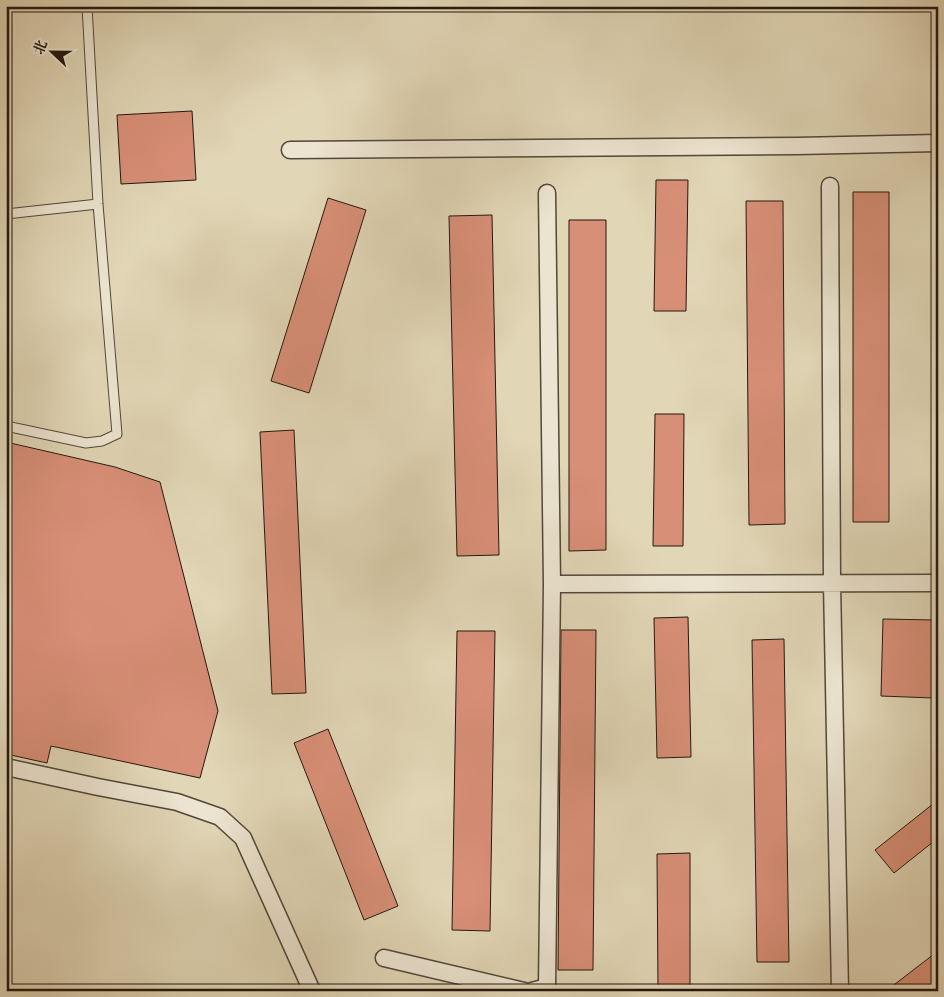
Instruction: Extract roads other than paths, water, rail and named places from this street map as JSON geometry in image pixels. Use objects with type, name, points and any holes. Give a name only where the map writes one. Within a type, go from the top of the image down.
[{"type":"street","points":[[290,150],[938,143]]},
{"type":"street","points":[[830,186],[832,583],[840,991]]},
{"type":"street","points":[[532,991],[548,986],[552,584],[546,192]]},
{"type":"street","points":[[552,584],[938,583]]},
{"type":"street","points":[[6,767],[177,802],[220,817],[243,838],[312,991]]},
{"type":"street","points":[[384,958],[524,991]]},
{"type":"lane","points":[[6,426],[86,443],[102,441],[117,434],[98,204],[87,6]]},
{"type":"lane","points":[[6,214],[98,204]]}]
